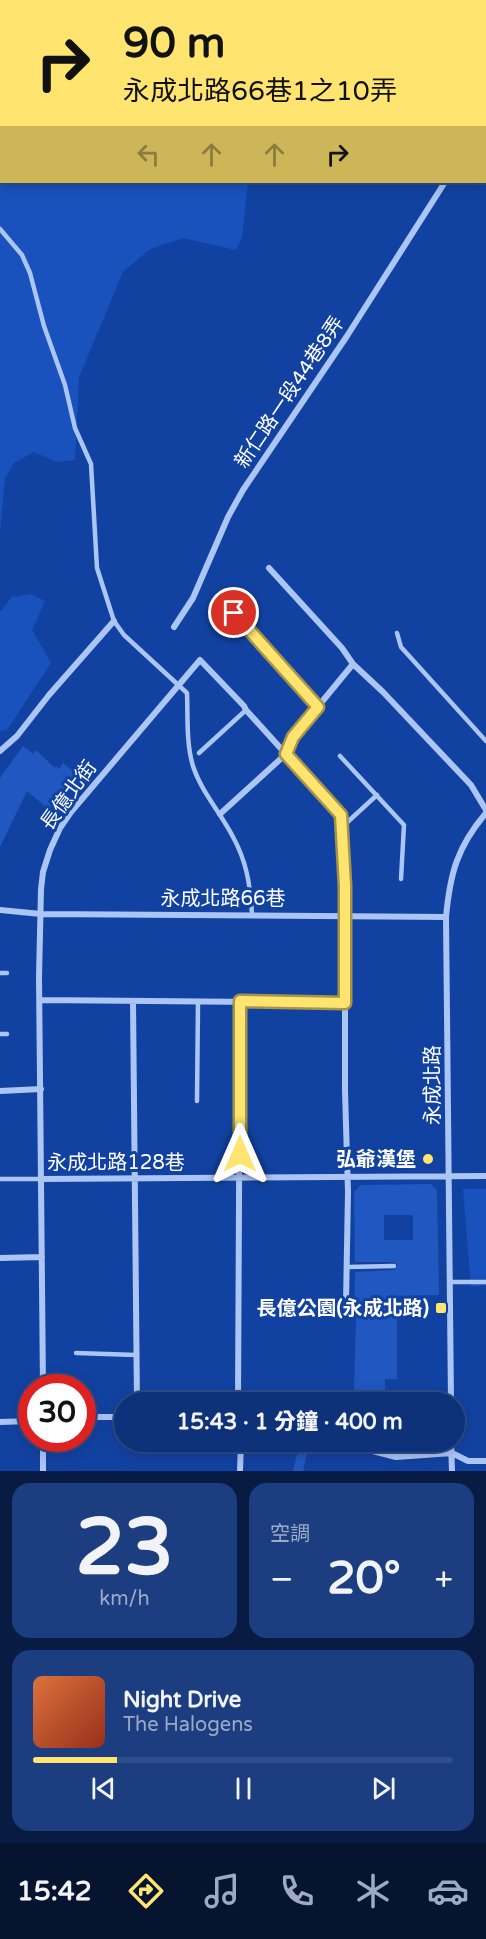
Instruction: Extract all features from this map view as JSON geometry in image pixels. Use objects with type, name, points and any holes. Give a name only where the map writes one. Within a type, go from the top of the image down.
[{"type":"street","name":"新仁路一段44巷8弄","points":[[174,627],[193,598],[228,517],[243,490],[347,336],[444,183]]},
{"type":"street","name":"永成北路","points":[[269,568],[354,664],[471,785],[486,811],[460,852],[452,872],[446,917],[451,1392]]},
{"type":"street","points":[[1,748],[17,736],[49,695],[114,621]]},
{"type":"street","name":"長億北街","points":[[43,1374],[39,976],[43,872],[60,828],[178,683],[200,660],[246,710]]},
{"type":"street","points":[[220,814],[286,754],[293,737],[354,664]]},
{"type":"street","points":[[246,710],[341,815],[345,916],[346,1303]]},
{"type":"street","name":"永成北路66巷","points":[[0,910],[41,914],[446,917]]},
{"type":"street","points":[[40,1000],[345,1003]]},
{"type":"street","points":[[238,1392],[240,1001]]},
{"type":"street","points":[[133,1002],[137,1392]]},
{"type":"street","points":[[0,1091],[41,1089]]},
{"type":"street","name":"永成北路128巷","points":[[41,1179],[486,1176]]},
{"type":"street","points":[[0,1258],[42,1257]]},
{"type":"street","points":[[96,1417],[114,1418]]},
{"type":"street","points":[[0,1422],[18,1421]]},
{"type":"street","points":[[43,1452],[43,1471]]},
{"type":"street","points":[[240,1471],[241,1452]]},
{"type":"street","points":[[372,1452],[396,1457],[452,1453],[468,1461],[486,1461]]},
{"type":"street","points":[[452,1453],[452,1471]]},
{"type":"lane","points":[[0,229],[22,255],[30,273],[44,326],[65,385],[75,428],[91,464],[97,568],[114,621],[124,635],[187,693],[189,745],[193,765],[199,780],[238,848],[248,875],[252,914]]},
{"type":"lane","points":[[234,613],[318,707]]},
{"type":"lane","points":[[397,633],[401,647],[486,741]]},
{"type":"lane","points":[[199,753],[246,710]]},
{"type":"lane","points":[[340,756],[404,825],[401,879]]},
{"type":"lane","points":[[341,828],[376,795]]},
{"type":"lane","points":[[0,973],[8,973]]},
{"type":"lane","points":[[197,1101],[198,1002]]},
{"type":"lane","points":[[0,1034],[7,1034]]},
{"type":"lane","name":"永成北路128巷","points":[[0,1179],[41,1179]]},
{"type":"lane","points":[[347,1267],[394,1266]]},
{"type":"lane","points":[[450,1282],[486,1282]]},
{"type":"lane","points":[[76,1353],[136,1355]]},
{"type":"shaded area","points":[[0,183],[248,183],[242,237],[236,250],[183,238],[150,249],[123,272],[79,377],[75,460],[57,462],[34,452],[14,463],[5,478],[0,533]]},
{"type":"shaded area","points":[[31,594],[45,601],[32,630],[51,663],[7,730],[0,731],[0,612],[12,597]]},
{"type":"shaded area","points":[[463,1189],[486,1189],[486,1285],[471,1287]]},
{"type":"building","points":[[23,746],[33,754],[36,750],[55,768],[56,766],[59,769],[63,763],[78,775],[50,810],[27,791],[0,847],[0,778]]},
{"type":"building","points":[[431,1184],[437,1190],[439,1295],[397,1296],[397,1379],[385,1379],[385,1392],[354,1392],[355,1272],[394,1270],[398,1265],[394,1262],[355,1262],[354,1192],[361,1185]],"holes":[[[384,1215],[413,1215],[413,1240],[384,1240]]]},
{"type":"building","points":[[298,1452],[307,1452],[303,1471],[293,1471]]},
{"type":"place","name":"弘爺漢堡","points":[[428,1159]]},
{"type":"place","name":"長億公園(永成北路)","points":[[441,1308]]},
{"type":"route","points":[[234,613],[318,707],[293,737],[286,754],[341,815],[345,886],[345,1003],[240,1001],[240,1154]]}]
